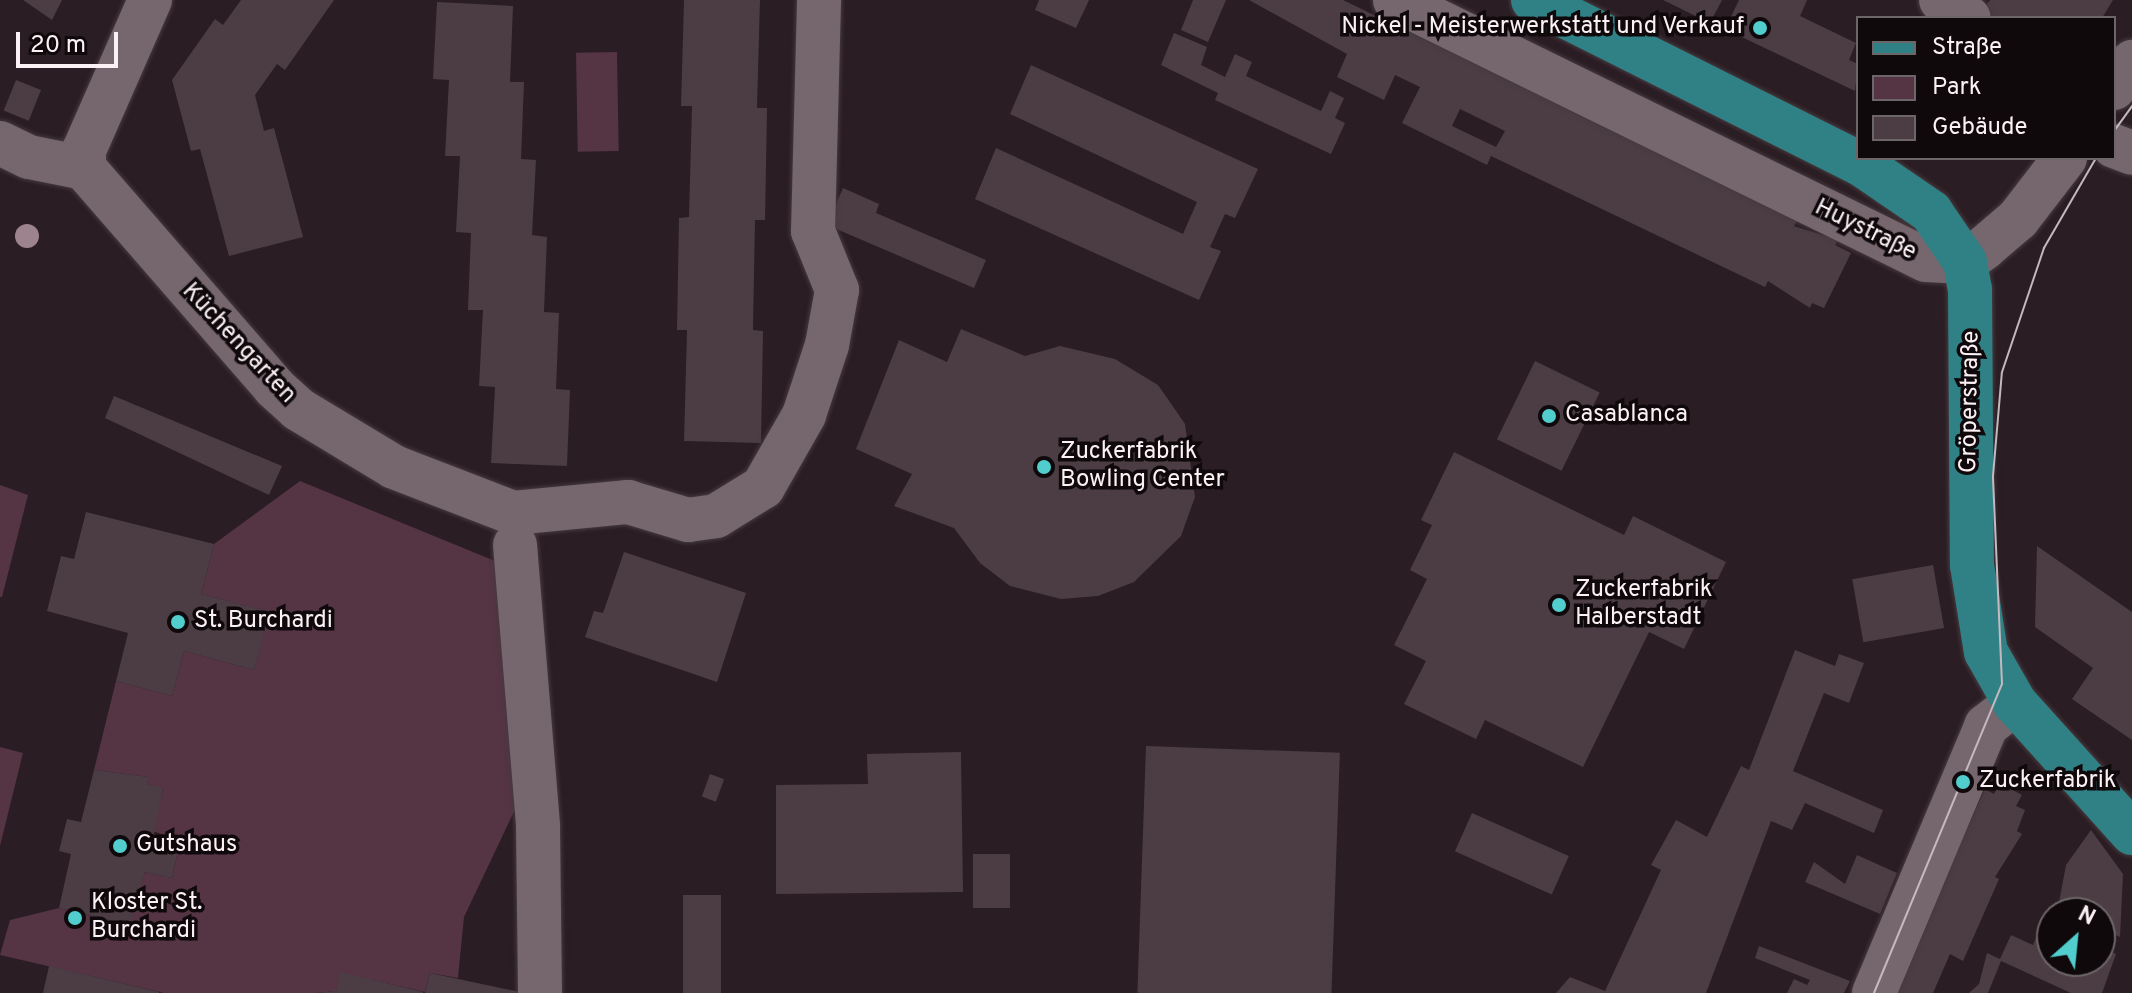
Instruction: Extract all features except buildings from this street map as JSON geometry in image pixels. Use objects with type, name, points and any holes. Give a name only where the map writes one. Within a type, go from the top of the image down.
[{"type":"main road","name":"Huystraße","points":[[1533,0],[1896,183],[1931,212],[1965,262]]},
{"type":"main road","name":"Gröperstraße","points":[[1965,262],[1973,318],[1972,565],[1986,652],[2008,694],[2132,833]]},
{"type":"street","points":[[0,143],[29,157],[84,168],[84,150],[150,0]]},
{"type":"street","name":"Küchengarten","points":[[84,168],[275,388],[298,409],[394,467],[513,513],[628,502],[688,520],[716,516],[763,487],[804,415],[827,345],[837,290],[813,231],[819,0]]},
{"type":"street","name":"Huystraße","points":[[1395,0],[1898,249],[1926,260],[1965,262]]},
{"type":"street","points":[[1941,0],[1966,16]]},
{"type":"street","points":[[2116,85],[2132,62]]},
{"type":"street","points":[[1965,262],[2018,219],[2063,160]]},
{"type":"street","points":[[515,545],[538,827],[540,993]]},
{"type":"street","points":[[1874,993],[1986,726],[2008,694]]},
{"type":"green space","points":[[617,52],[619,151],[578,152],[576,53]]},
{"type":"green space","points":[[300,481],[495,561],[528,782],[464,917],[458,978],[430,973],[425,992],[341,973],[336,991],[164,993],[0,955],[10,920],[59,908],[129,925],[145,872],[172,878],[180,841],[153,831],[163,789],[147,784],[148,777],[94,770],[116,681],[172,696],[184,651],[254,670],[269,612],[201,594],[214,544]]},
{"type":"green space","points":[[0,485],[28,495],[2,597],[0,597]]},
{"type":"green space","points":[[0,747],[23,753],[0,846]]},
{"type":"tram line","points":[[2116,128],[2132,106]]},
{"type":"tram line","points":[[1874,993],[2002,684],[1993,476],[2002,372],[2044,248],[2095,160]]},
{"type":"place","name":"Nickel - Meisterwerkstatt und Verkauf","points":[[1760,28]]},
{"type":"place","name":"Casablanca","points":[[1549,416]]},
{"type":"place","name":"Zuckerfabrik Bowling Center","points":[[1044,467]]},
{"type":"place","name":"Zuckerfabrik Halberstadt","points":[[1559,605]]},
{"type":"place","name":"St. Burchardi","points":[[178,622]]},
{"type":"place","name":"Zuckerfabrik","points":[[1963,782]]},
{"type":"place","name":"Gutshaus","points":[[120,846]]},
{"type":"place","name":"Kloster St. Burchardi","points":[[75,918]]}]
